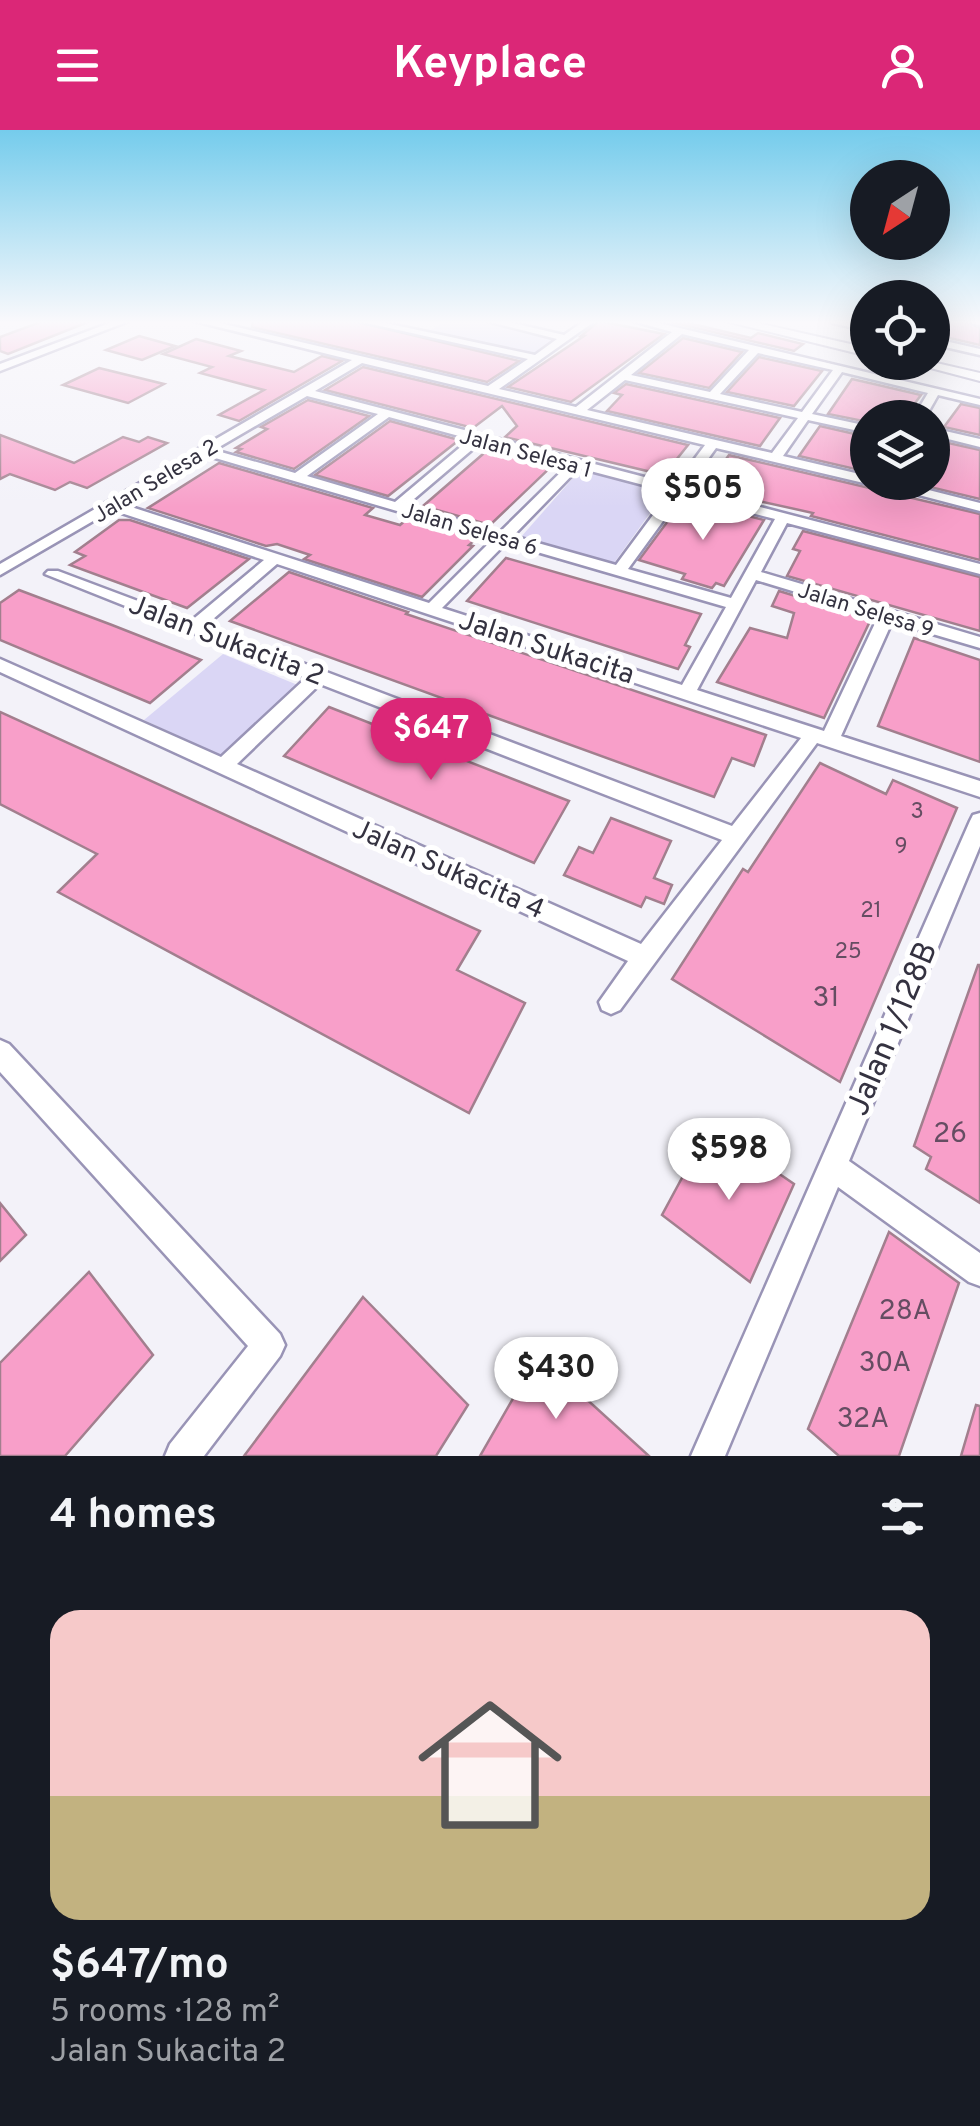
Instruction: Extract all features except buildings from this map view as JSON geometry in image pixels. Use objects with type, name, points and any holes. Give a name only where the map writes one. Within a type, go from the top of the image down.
[{"type":"street","name":"Jalan Selesa 2","points":[[0,570],[321,383]]},
{"type":"street","points":[[459,383],[850,476]]},
{"type":"street","points":[[490,390],[500,383]]},
{"type":"street","points":[[578,411],[613,383]]},
{"type":"street","points":[[653,383],[850,426]]},
{"type":"street","points":[[712,396],[724,383]]},
{"type":"street","points":[[775,458],[829,383]]},
{"type":"street","points":[[900,383],[980,402]]},
{"type":"street","points":[[930,400],[935,391]]},
{"type":"street","name":"Jalan Selesa 1","points":[[306,392],[980,569]]},
{"type":"street","points":[[296,478],[386,414]]},
{"type":"street","points":[[950,436],[980,443]]},
{"type":"street","points":[[398,506],[477,439]]},
{"type":"street","points":[[619,571],[713,443]]},
{"type":"street","points":[[950,448],[980,454]]},
{"type":"street","name":"Jalan Selesa 6","points":[[204,451],[735,604]]},
{"type":"street","points":[[432,609],[575,465]]},
{"type":"street","points":[[950,500],[980,507]]},
{"type":"street","name":"Jalan Sukacita","points":[[113,506],[688,690],[980,789]]},
{"type":"street","points":[[688,690],[783,518]]},
{"type":"street","name":"Jalan Selesa 2","points":[[0,579],[51,547],[54,541]]},
{"type":"street","points":[[194,626],[274,559]]},
{"type":"street","name":"Jalan Sukacita 2","points":[[53,574],[736,837]]},
{"type":"street","name":"Jalan Selesa 9","points":[[752,574],[980,643]]},
{"type":"street","points":[[611,1002],[736,837],[822,736],[887,616]]},
{"type":"street","name":"Jalan Sukacita 4","points":[[0,666],[643,956]]},
{"type":"street","points":[[223,766],[320,674]]},
{"type":"street","name":"Jalan 1/128B","points":[[708,1456],[980,821]]},
{"type":"street","points":[[0,1053],[269,1345],[182,1456]]},
{"type":"street","points":[[832,1166],[980,1271]]},
{"type":"shaded area","points":[[580,470],[666,491],[614,563],[521,537]]},
{"type":"shaded area","points":[[223,654],[300,686],[224,758],[144,720]]}]
